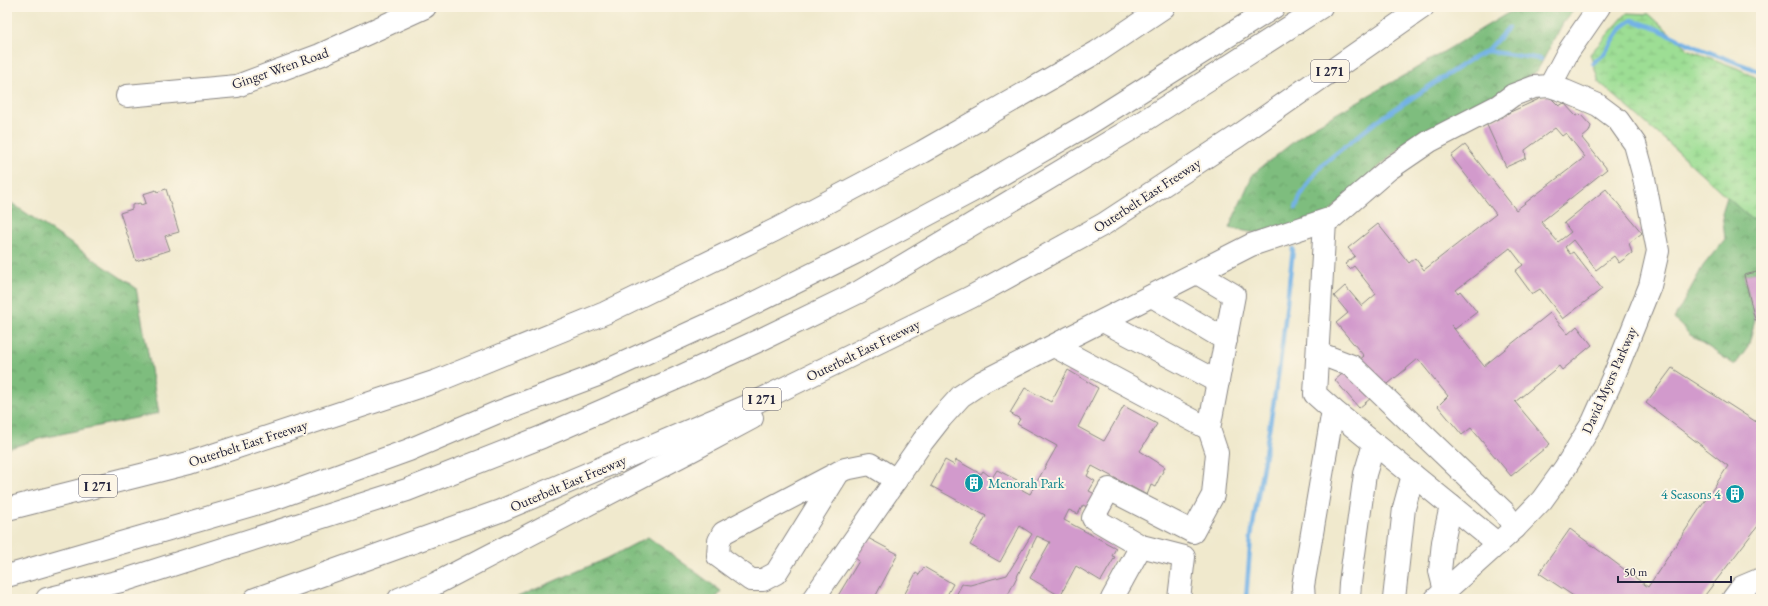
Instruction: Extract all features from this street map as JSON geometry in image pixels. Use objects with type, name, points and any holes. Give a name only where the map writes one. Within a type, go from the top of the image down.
[{"type":"main road","name":"Ginger Wren Road","points":[[127,96],[237,86],[320,55],[425,7]]},
{"type":"main road","name":"Outerbelt East Freeway","points":[[7,510],[196,460],[437,381],[604,313],[775,230],[922,152],[1096,52],[1164,7]]},
{"type":"main road","points":[[7,576],[279,497],[409,450],[496,414],[595,376],[736,312],[856,253],[976,189],[1090,123],[1274,7]]},
{"type":"main road","points":[[47,599],[125,580],[407,490],[542,437],[742,348],[859,292],[1133,128],[1321,7]]},
{"type":"main road","name":"Outerbelt East Freeway","points":[[255,599],[500,511],[754,403],[971,297],[1104,224],[1238,136],[1422,7]]},
{"type":"main road","points":[[814,599],[896,480],[941,418],[960,396],[982,382],[1251,245],[1332,218],[1389,169],[1430,141],[1498,106],[1513,95],[1534,87],[1550,86],[1568,52],[1598,7]]},
{"type":"main road","name":"David Myers Parkway","points":[[1441,595],[1515,528],[1542,500],[1565,468],[1593,422],[1615,373],[1650,286],[1658,251],[1643,173],[1635,144],[1618,120],[1598,105],[1550,86]]},
{"type":"main road","points":[[1325,220],[1315,394],[1374,444],[1498,544]]},
{"type":"main road","points":[[1179,599],[1184,557],[1193,532],[1213,494],[1217,453],[1209,429],[1234,295],[1197,273]]},
{"type":"main road","points":[[1152,296],[1226,340]]},
{"type":"main road","points":[[399,599],[442,580],[694,449],[971,297]]},
{"type":"main road","points":[[1103,321],[1218,382]]},
{"type":"main road","points":[[1054,346],[1209,429]]},
{"type":"main road","points":[[1318,353],[1352,366],[1504,512],[1515,528]]},
{"type":"main road","points":[[1304,599],[1303,586],[1333,410]]},
{"type":"main road","points":[[1349,599],[1365,474],[1374,444]]},
{"type":"main road","points":[[839,472],[776,573],[763,580],[751,580],[718,556],[719,541],[723,533],[839,472],[845,469],[870,464],[896,480]]},
{"type":"main road","points":[[1432,491],[1454,465]]},
{"type":"main road","points":[[1394,599],[1404,508],[1413,475]]},
{"type":"main road","points":[[1184,557],[1140,546],[1093,518],[1109,489],[1193,532]]},
{"type":"main road","points":[[1441,595],[1440,571],[1443,542],[1450,506]]},
{"type":"main road","points":[[1112,599],[1140,546]]},
{"type":"main road","points":[[1733,599],[1742,587],[1761,579]]},
{"type":"green space","points":[[1518,7],[1575,7],[1563,23],[1537,71],[1502,93],[1406,143],[1337,204],[1319,223],[1255,233],[1229,228],[1253,174],[1311,128],[1410,72]]},
{"type":"green space","points":[[1627,13],[1649,14],[1689,50],[1737,68],[1761,80],[1761,219],[1751,219],[1599,82],[1590,54]]},
{"type":"green space","points":[[1727,197],[1751,219],[1761,219],[1761,271],[1744,275],[1755,320],[1748,347],[1735,365],[1689,334],[1674,319],[1703,266],[1725,239],[1722,213]]},
{"type":"green space","points":[[7,200],[136,288],[159,413],[42,438],[7,449]]},
{"type":"green space","points":[[648,537],[721,591],[715,599],[513,599],[608,558]]},
{"type":"building","points":[[1548,95],[1559,106],[1564,103],[1576,116],[1580,114],[1591,126],[1589,132],[1582,138],[1607,169],[1541,222],[1558,242],[1571,232],[1564,223],[1606,189],[1642,233],[1629,243],[1632,253],[1619,263],[1614,256],[1596,270],[1573,240],[1565,247],[1570,254],[1573,252],[1602,289],[1563,319],[1540,289],[1532,294],[1515,271],[1523,265],[1510,248],[1456,290],[1458,293],[1460,291],[1477,312],[1455,329],[1451,325],[1484,366],[1550,313],[1568,334],[1577,326],[1592,345],[1562,370],[1559,366],[1515,402],[1550,444],[1511,476],[1471,428],[1462,435],[1438,406],[1448,396],[1418,359],[1359,408],[1335,380],[1364,356],[1336,323],[1348,313],[1334,296],[1345,286],[1362,306],[1376,294],[1354,266],[1350,269],[1345,264],[1355,256],[1348,248],[1378,224],[1409,263],[1415,258],[1424,270],[1496,214],[1451,156],[1465,145],[1516,210],[1585,157],[1566,133],[1562,136],[1555,128],[1525,150],[1526,158],[1506,167],[1486,123]]},
{"type":"building","points":[[166,189],[179,232],[165,236],[170,250],[136,261],[120,213],[132,209],[132,205],[140,203],[141,205],[146,203],[143,194]]},
{"type":"building","points":[[1761,271],[1761,318],[1755,320],[1744,275]]},
{"type":"building","name":"4 Seasons 4","points":[[1672,368],[1761,425],[1761,522],[1702,599],[1578,599],[1539,573],[1570,529],[1648,587],[1728,466],[1646,403]]},
{"type":"building","name":"Menorah Park","points":[[1068,370],[1098,388],[1078,427],[1104,441],[1124,406],[1157,424],[1140,451],[1165,467],[1155,487],[1151,485],[1147,495],[1092,466],[1087,476],[1095,481],[1089,491],[1113,503],[1107,517],[1083,505],[1078,514],[1069,510],[1064,520],[1116,548],[1112,556],[1115,557],[1101,581],[1076,566],[1060,596],[1030,578],[1050,542],[1037,536],[1006,599],[954,599],[962,584],[970,585],[1007,575],[1032,534],[1020,526],[1000,562],[970,545],[986,516],[931,486],[945,460],[954,465],[956,460],[981,474],[983,471],[992,478],[997,470],[1017,480],[1015,486],[1030,494],[1057,446],[1017,424],[1020,419],[1010,413],[1025,388],[1051,402]]},
{"type":"building","points":[[866,537],[898,554],[874,599],[836,599],[859,561],[854,557]]},
{"type":"building","points":[[924,567],[953,584],[945,599],[902,599],[916,573],[919,575]]},
{"type":"waterway","points":[[1593,63],[1604,54],[1622,27],[1632,20],[1761,72]]},
{"type":"waterway","points":[[1296,208],[1300,197],[1311,179],[1324,163],[1377,121],[1468,61],[1487,51],[1508,28]]},
{"type":"waterway","points":[[1487,51],[1541,59]]},
{"type":"waterway","points":[[1246,599],[1251,537],[1280,364],[1293,249]]},
{"type":"place","name":"Menorah Park","points":[[974,483]]},
{"type":"place","name":"4 Seasons 4","points":[[1735,494]]}]
